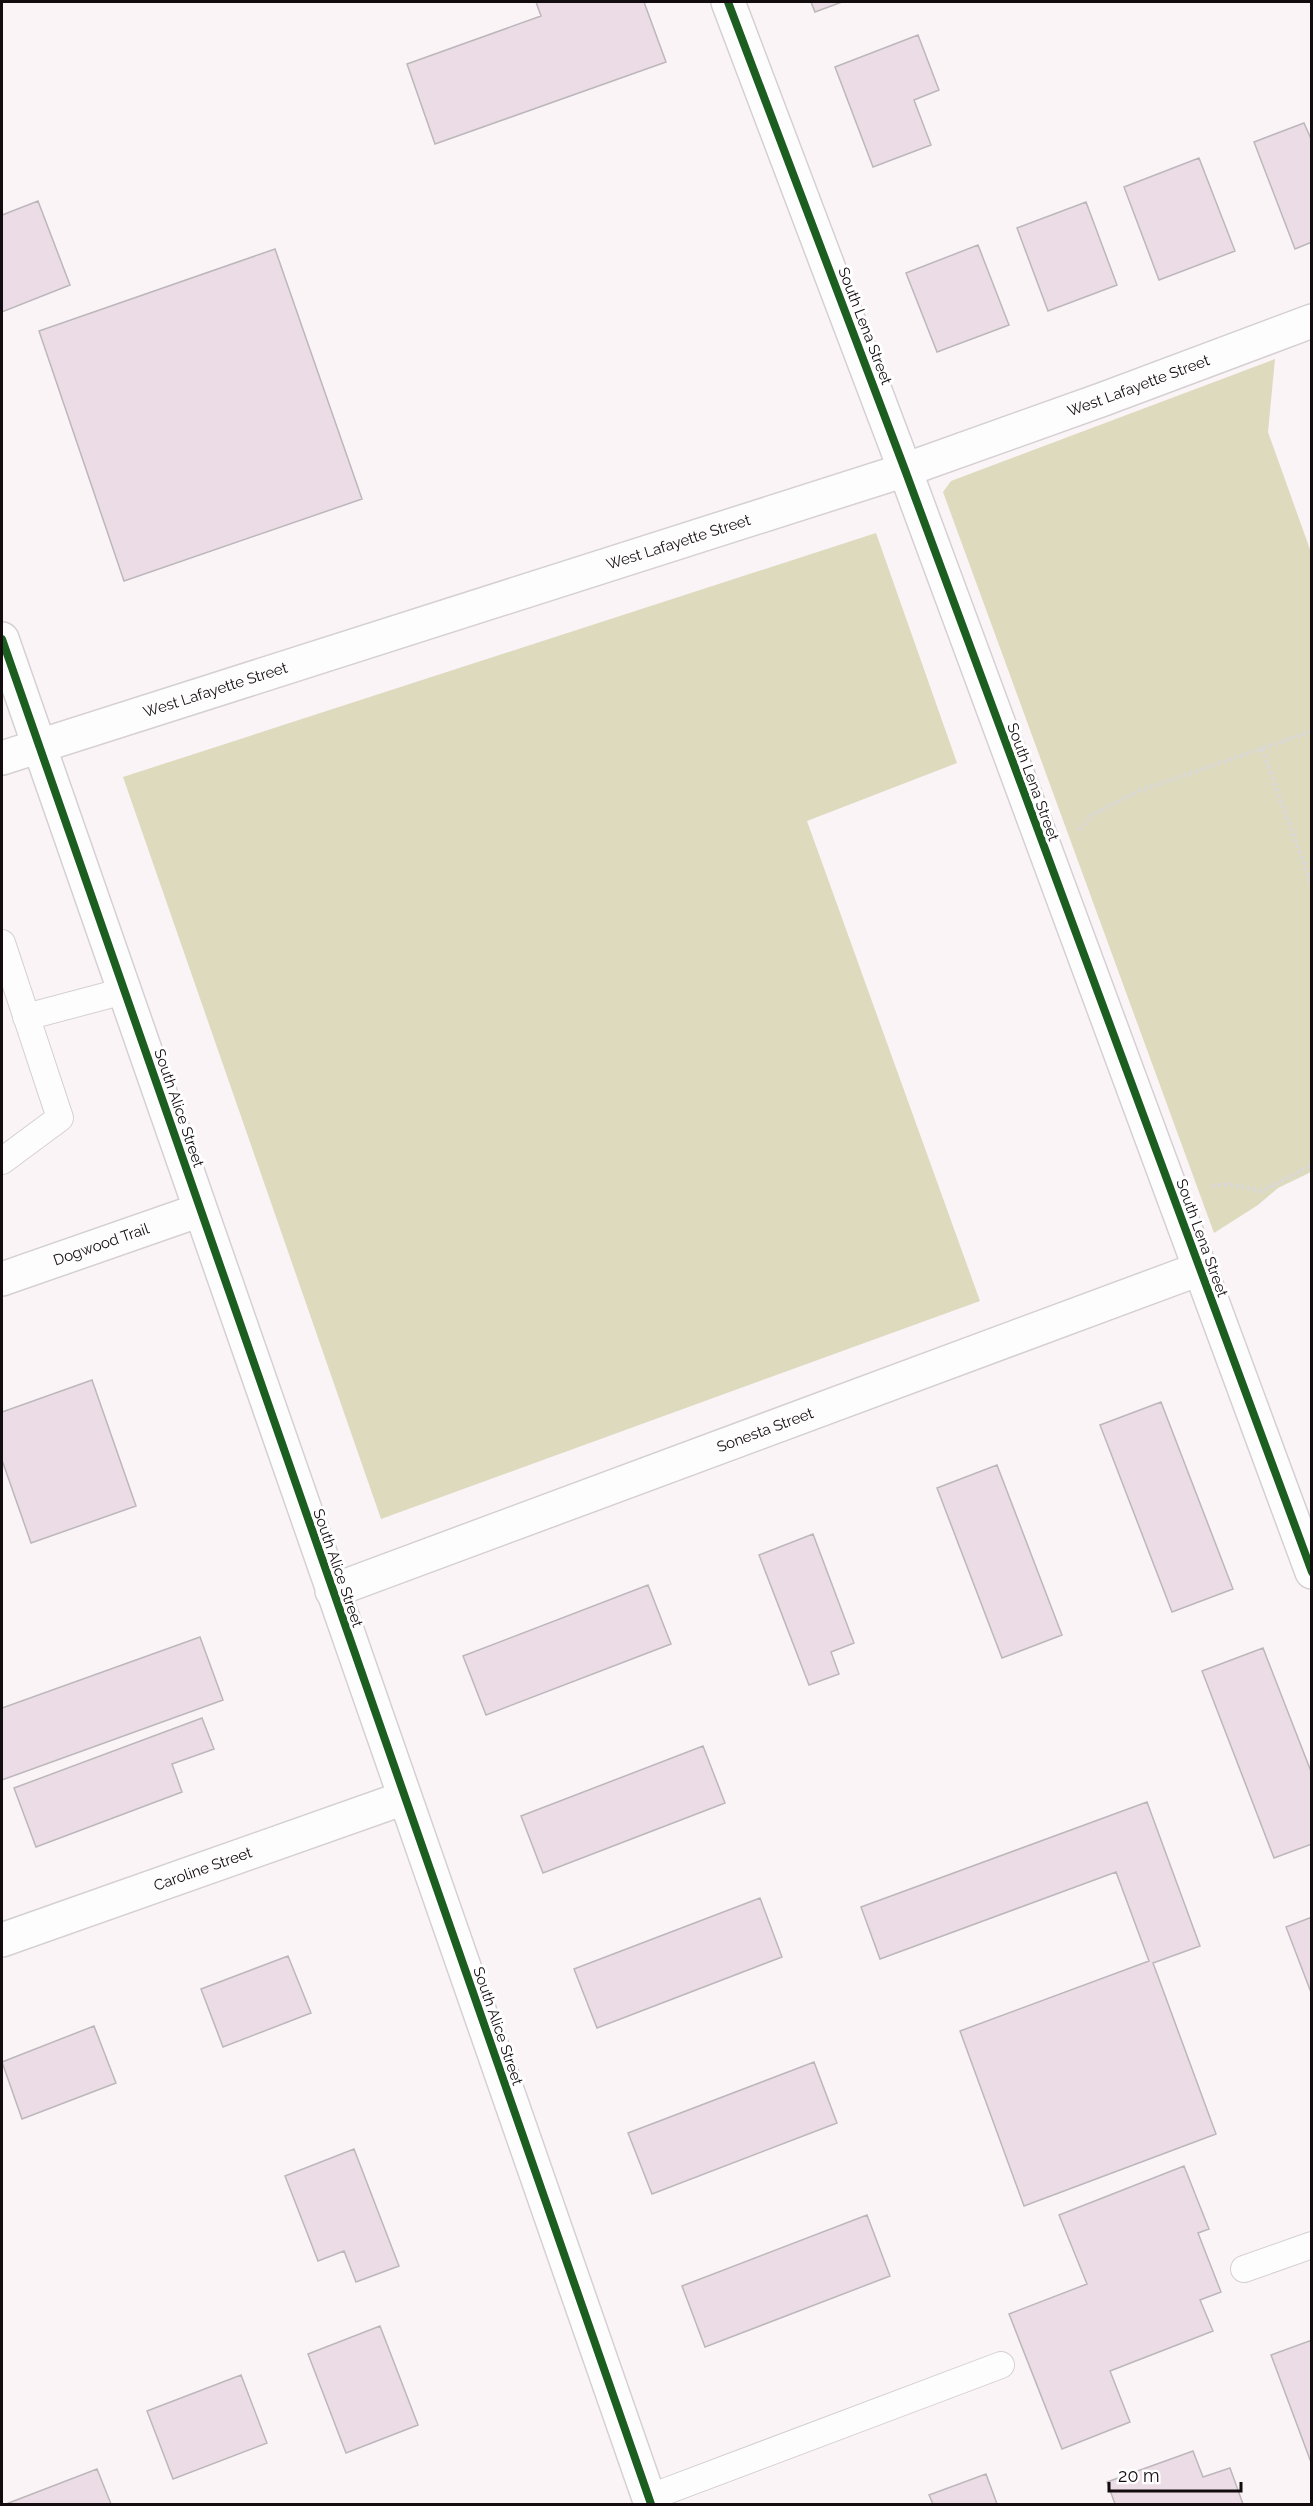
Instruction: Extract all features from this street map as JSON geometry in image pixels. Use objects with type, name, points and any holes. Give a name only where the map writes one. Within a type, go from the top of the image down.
[{"type":"street","name":"South Lena Street","points":[[728,2],[905,470],[1311,1572]]},
{"type":"street","name":"West Lafayette Street","points":[[2,758],[905,470],[1101,400],[1311,321]]},
{"type":"street","name":"South Alice Street","points":[[2,639],[404,1798],[643,2502]]},
{"type":"street","name":"Dogwood Trail","points":[[2,1279],[200,1210]]},
{"type":"street","name":"Sonesta Street","points":[[332,1591],[1199,1269]]},
{"type":"street","name":"Caroline Street","points":[[2,1940],[404,1798]]},
{"type":"lane","points":[[2,943],[60,1118],[2,1161]]},
{"type":"lane","points":[[26,1017],[124,991]]},
{"type":"lane","points":[[1244,2269],[1311,2245]]},
{"type":"lane","points":[[643,2502],[1001,2365]]},
{"type":"path","points":[[1076,835],[1092,814],[1139,791],[1311,732]]},
{"type":"path","points":[[1262,749],[1311,886]]},
{"type":"path","points":[[1205,1187],[1228,1184],[1262,1191],[1311,1165]]},
{"type":"shaded area","points":[[1275,359],[1268,432],[1312,555],[1311,1172],[1278,1188],[1258,1205],[1214,1233],[943,492],[951,481]]},
{"type":"shaded area","points":[[876,533],[957,763],[807,821],[980,1301],[381,1519],[123,777]]},
{"type":"building","points":[[536,2],[644,2],[666,62],[435,144],[407,64],[541,16]]},
{"type":"building","points":[[811,2],[842,2],[815,12]]},
{"type":"building","points":[[918,35],[939,90],[914,100],[931,145],[873,167],[835,67]]},
{"type":"building","points":[[1304,123],[1312,141],[1312,242],[1295,249],[1254,142]]},
{"type":"building","points":[[1199,158],[1235,251],[1159,280],[1124,187]]},
{"type":"building","points":[[38,201],[70,285],[2,312],[2,215]]},
{"type":"building","points":[[1086,202],[1117,285],[1048,311],[1017,228]]},
{"type":"building","points":[[978,245],[1009,325],[937,352],[906,273]]},
{"type":"building","points":[[275,249],[362,499],[124,581],[39,331]]},
{"type":"building","points":[[92,1380],[136,1506],[31,1543],[2,1460],[2,1412]]},
{"type":"building","points":[[1161,1402],[1233,1589],[1172,1612],[1100,1425]]},
{"type":"building","points":[[997,1465],[1062,1635],[1002,1658],[937,1488]]},
{"type":"building","points":[[813,1534],[854,1643],[831,1652],[839,1674],[809,1685],[759,1555]]},
{"type":"building","points":[[648,1585],[671,1644],[486,1715],[463,1656]]},
{"type":"building","points":[[200,1637],[223,1700],[2,1780],[2,1708]]},
{"type":"building","points":[[1263,1648],[1312,1774],[1312,1844],[1274,1858],[1202,1671]]},
{"type":"building","points":[[202,1718],[214,1749],[172,1764],[182,1792],[36,1847],[14,1788]]},
{"type":"building","points":[[703,1746],[725,1803],[543,1873],[521,1816]]},
{"type":"building","points":[[1147,1802],[1200,1946],[1153,1963],[1216,2134],[1024,2206],[960,2031],[1149,1961],[1116,1872],[880,1959],[861,1907]]},
{"type":"building","points":[[760,1898],[782,1957],[597,2028],[574,1969]]},
{"type":"building","points":[[1312,1917],[1312,1995],[1286,1927]]},
{"type":"building","points":[[288,1956],[311,2013],[223,2047],[201,1989]]},
{"type":"building","points":[[94,2026],[116,2083],[22,2119],[2,2062]]},
{"type":"building","points":[[814,2062],[837,2123],[652,2194],[628,2133]]},
{"type":"building","points":[[354,2149],[399,2266],[356,2282],[344,2251],[318,2261],[285,2176]]},
{"type":"building","points":[[1184,2166],[1209,2229],[1198,2233],[1221,2292],[1200,2300],[1213,2331],[1110,2371],[1130,2422],[1062,2449],[1009,2314],[1087,2284],[1059,2215]]},
{"type":"building","points":[[867,2215],[890,2276],[705,2347],[682,2286]]},
{"type":"building","points":[[380,2326],[418,2425],[346,2453],[308,2354]]},
{"type":"building","points":[[1312,2340],[1312,2465],[1271,2355]]},
{"type":"building","points":[[241,2375],[267,2443],[173,2479],[147,2411]]},
{"type":"building","points":[[1193,2451],[1203,2477],[1230,2468],[1243,2504],[1115,2504],[1107,2482]]},
{"type":"building","points":[[97,2469],[111,2504],[6,2504]]},
{"type":"building","points":[[986,2474],[997,2504],[933,2504],[929,2495]]},
{"type":"cycle path","points":[[728,2],[905,470],[1312,1572]]},
{"type":"cycle path","points":[[2,639],[651,2504]]}]
